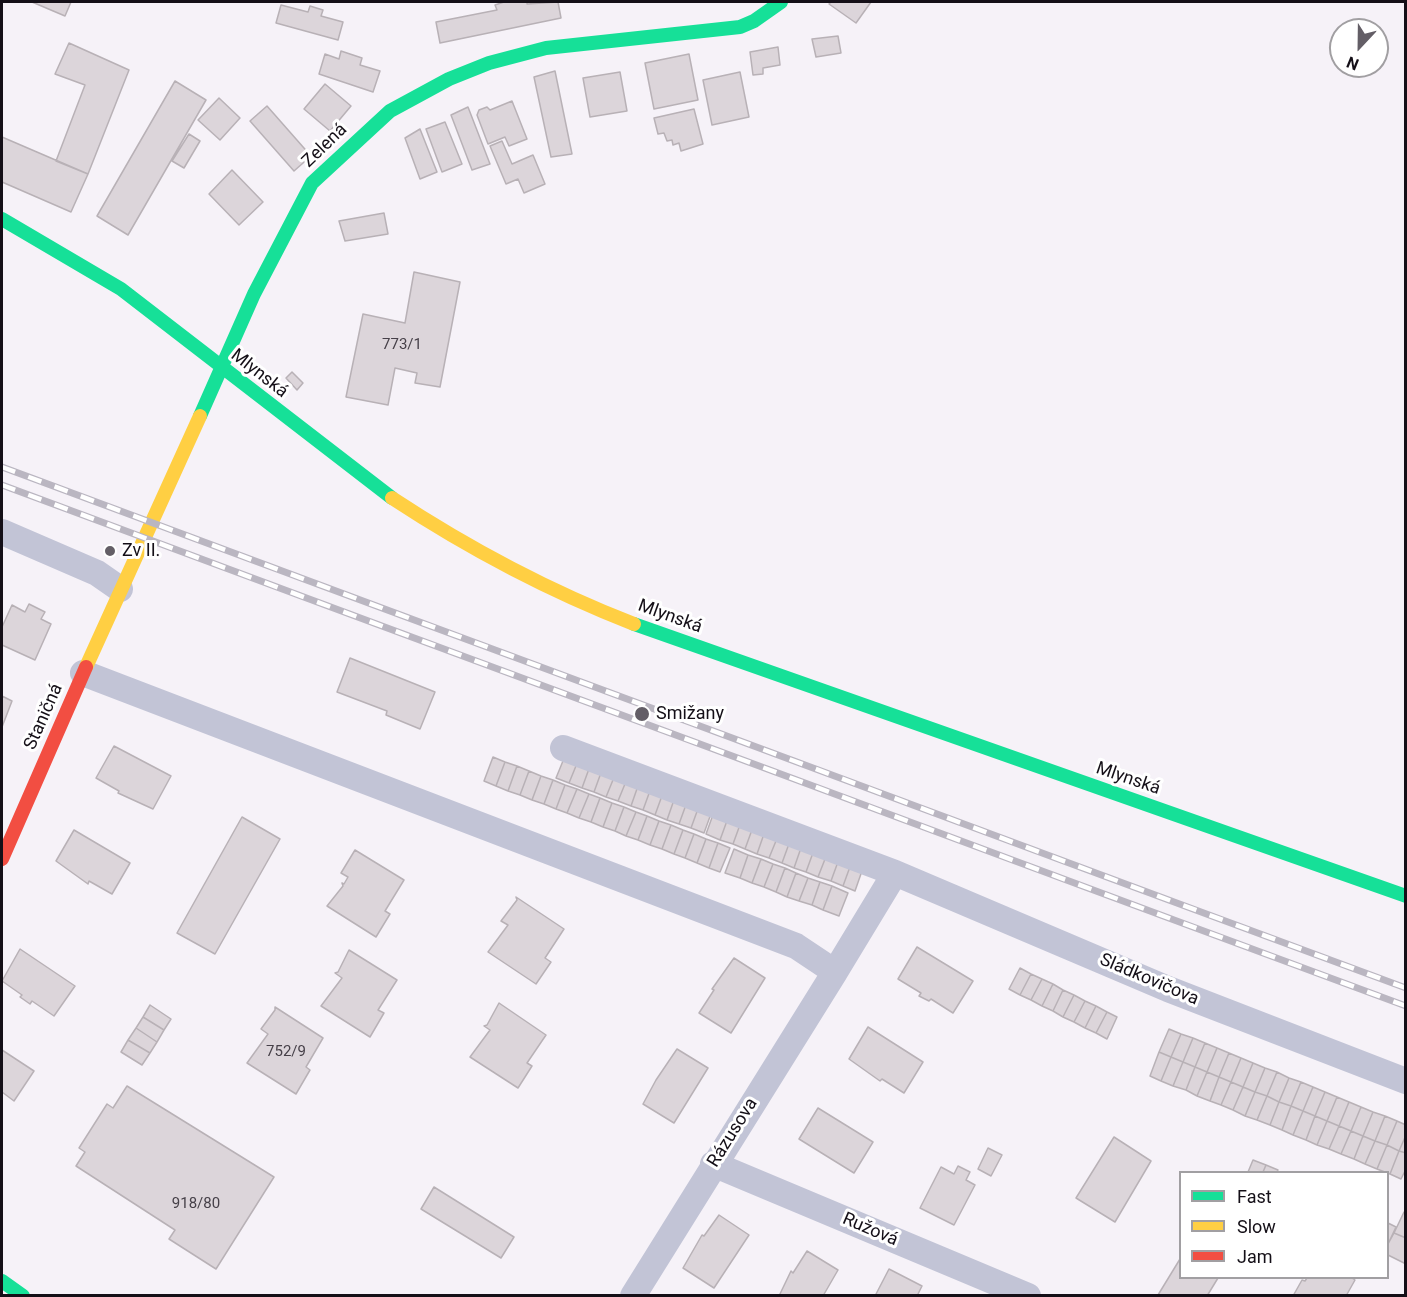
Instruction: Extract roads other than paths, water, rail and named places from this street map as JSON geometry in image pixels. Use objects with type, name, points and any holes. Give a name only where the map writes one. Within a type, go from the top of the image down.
[{"type":"street","name":"Zelená","points":[[120,589],[153,523],[254,294],[312,183],[341,154],[390,111],[449,79],[489,63],[546,48],[740,27],[754,21],[781,2]]},
{"type":"street","name":"Mlynská","points":[[2,219],[121,289],[367,481],[493,560],[598,610],[1406,896]]},
{"type":"street","points":[[2,532],[97,573],[120,589]]},
{"type":"street","name":"Staničná","points":[[2,859],[120,589]]},
{"type":"street","points":[[83,673],[796,946],[835,972]]},
{"type":"street","name":"Sládkovičova","points":[[563,748],[895,873],[1168,989],[1406,1081]]},
{"type":"street","name":"Rázusova","points":[[633,1296],[895,873]]},
{"type":"street","name":"Ružová","points":[[713,1164],[1028,1296]]},
{"type":"street","points":[[2,1281],[23,1296]]},
{"type":"railway","points":[[2,467],[1406,988]]},
{"type":"railway","points":[[2,485],[1406,1006]]},
{"type":"place","name":"Zv II.","points":[[110,551]]},
{"type":"place","name":"Smižany","points":[[642,714]]}]
